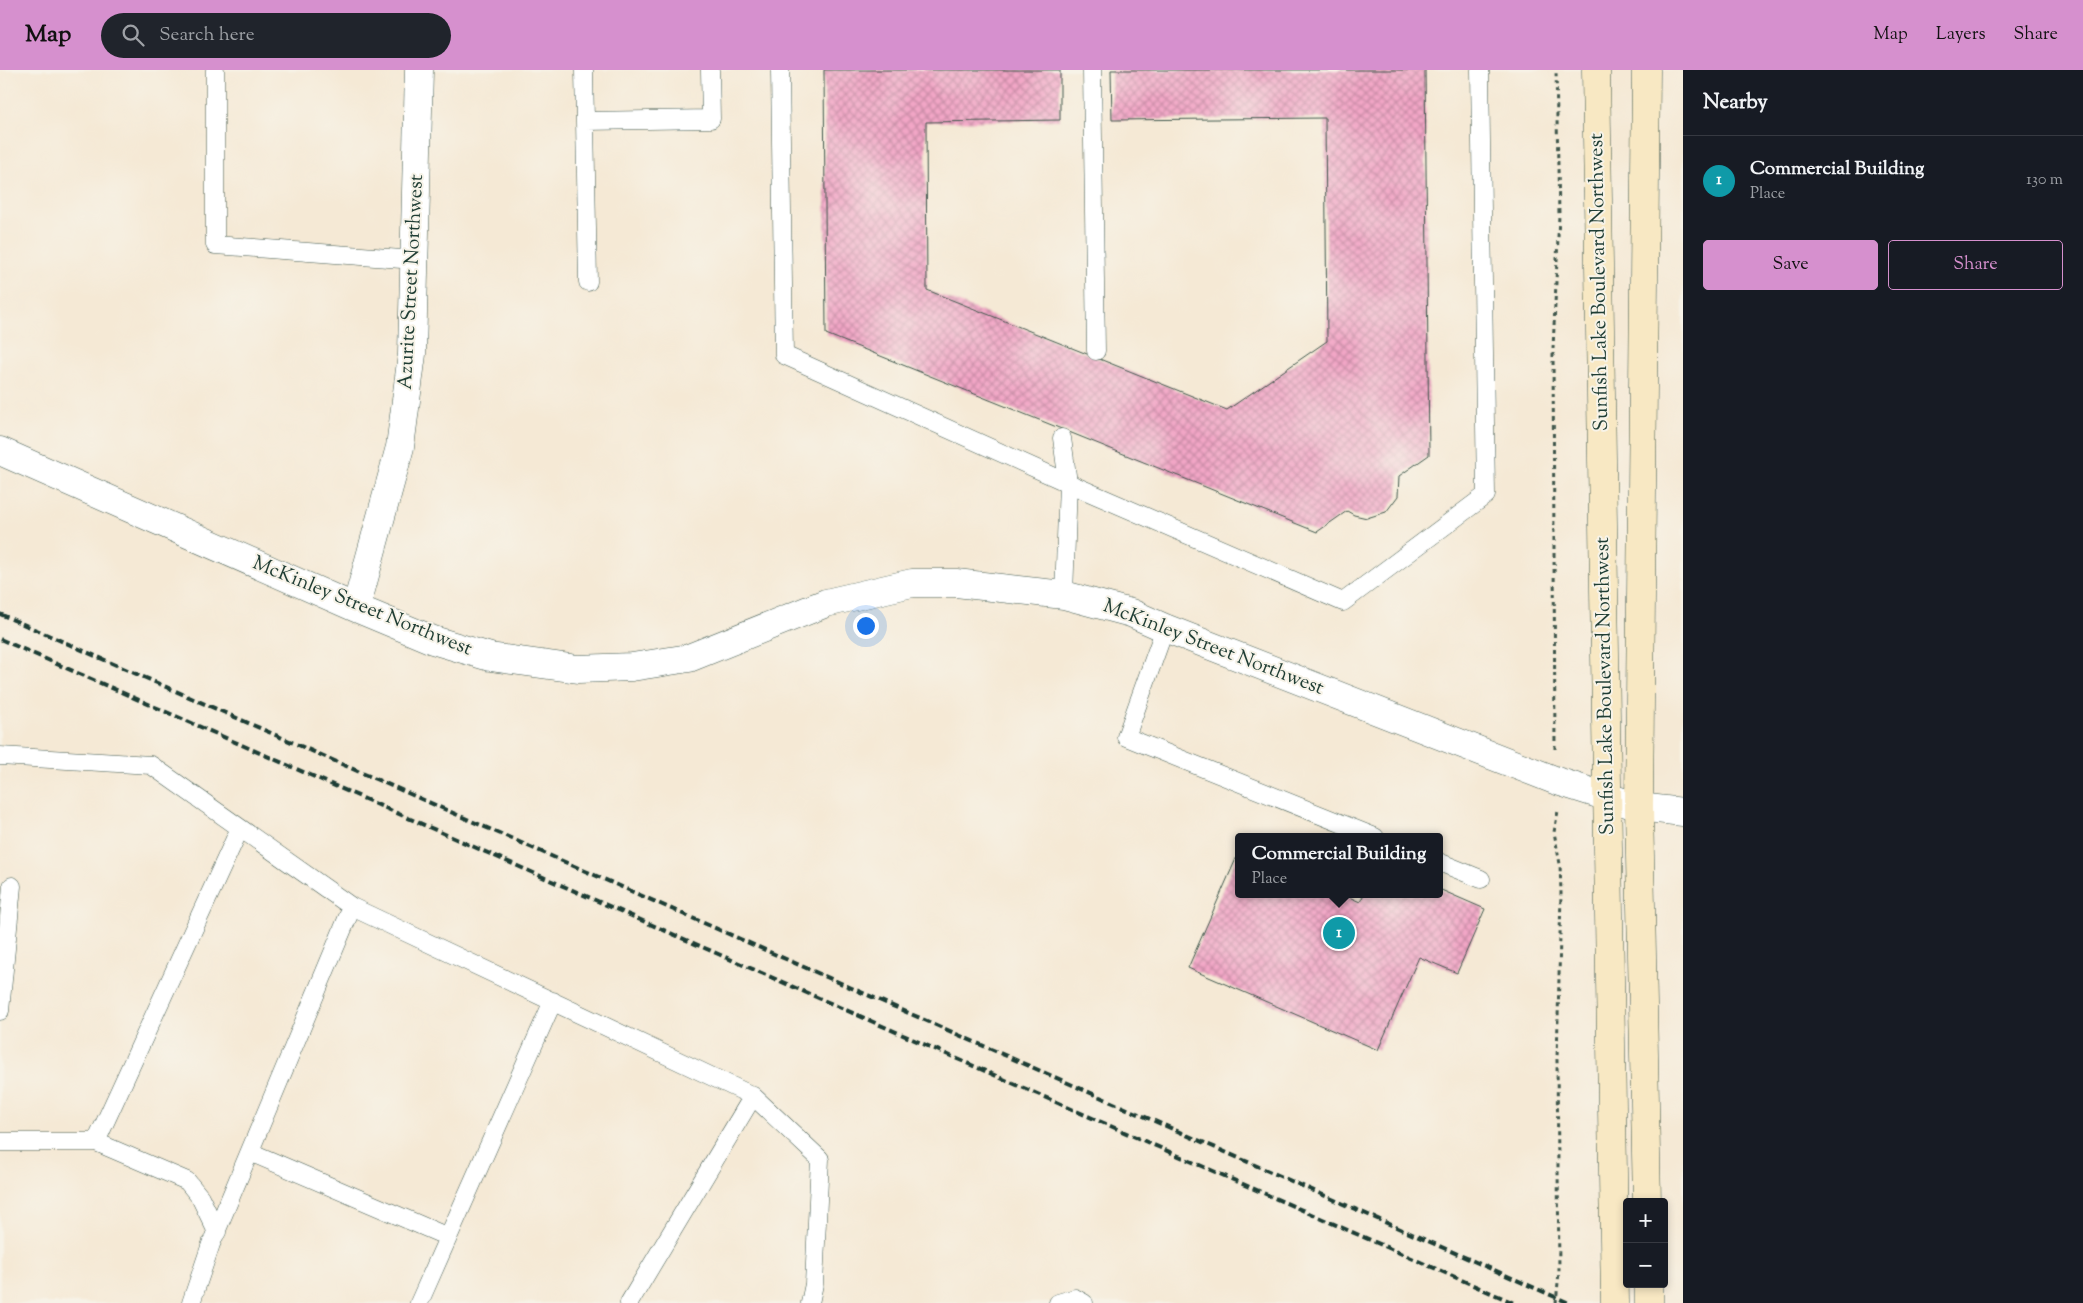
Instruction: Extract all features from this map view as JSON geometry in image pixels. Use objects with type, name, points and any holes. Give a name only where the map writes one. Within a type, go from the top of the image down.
[{"type":"street","name":"Azurite Street Northwest","points":[[356,608],[400,447],[412,354],[419,70]]},
{"type":"street","name":"Sunfish Lake Boulevard Northwest","points":[[1596,70],[1615,1303]]},
{"type":"street","name":"Sunfish Lake Boulevard Northwest","points":[[1646,70],[1639,807],[1647,1189]]},
{"type":"street","name":"McKinley Street Northwest","points":[[0,451],[356,608],[433,640],[490,657],[578,669],[632,667],[689,658],[826,603],[912,582],[956,582],[1064,595],[1131,613],[1557,781],[1639,807],[1683,812]]},
{"type":"street","points":[[1649,1288],[1649,1303]]},
{"type":"lane","points":[[214,70],[215,245],[415,260]]},
{"type":"lane","points":[[584,70],[588,282]]},
{"type":"lane","points":[[585,121],[711,119],[710,70]]},
{"type":"lane","points":[[780,70],[784,355],[1068,483],[1343,602],[1486,496],[1480,70]]},
{"type":"lane","points":[[1092,70],[1096,351]]},
{"type":"lane","points":[[1062,438],[1068,483],[1064,595]]},
{"type":"lane","points":[[1165,628],[1126,737],[1365,833]]},
{"type":"lane","points":[[0,756],[151,765],[352,907],[753,1096],[820,1159],[814,1284],[810,1303]]},
{"type":"lane","points":[[96,1142],[240,828]]},
{"type":"lane","points":[[1443,864],[1481,879]]},
{"type":"lane","points":[[0,1011],[12,886]]},
{"type":"lane","points":[[191,1303],[217,1232],[352,907]]},
{"type":"lane","points":[[419,1303],[552,1001]]},
{"type":"lane","points":[[628,1303],[753,1096]]},
{"type":"lane","points":[[0,1142],[96,1142],[187,1181],[200,1197],[217,1232]]},
{"type":"lane","points":[[250,1152],[448,1237]]},
{"type":"path","points":[[1555,735],[1553,349],[1559,215],[1556,70]]},
{"type":"path","points":[[1556,1303],[1559,1272],[1557,1060],[1561,894],[1560,864],[1554,832],[1558,816]]},
{"type":"building","points":[[824,70],[1060,70],[1060,120],[926,122],[927,290],[1227,410],[1327,341],[1325,118],[1112,120],[1111,70],[1425,70],[1429,455],[1399,476],[1398,496],[1386,512],[1367,518],[1347,511],[1317,532],[826,334]]},
{"type":"building","points":[[1235,861],[1235,898],[1351,898],[1360,902],[1362,898],[1443,898],[1443,891],[1485,909],[1457,973],[1419,957],[1378,1050],[1188,968]]},
{"type":"railway","points":[[0,614],[1569,1303]]},
{"type":"railway","points":[[0,639],[1514,1303]]},
{"type":"place","name":"Commercial Building","points":[[1339,933]]}]
